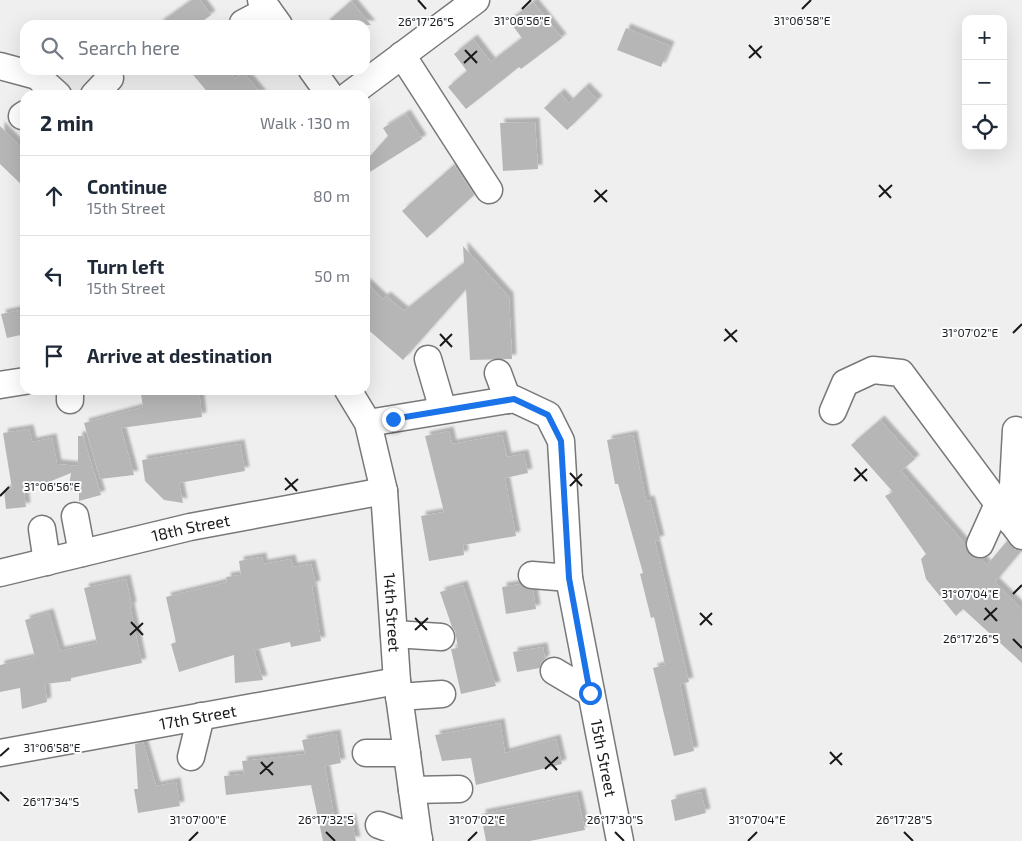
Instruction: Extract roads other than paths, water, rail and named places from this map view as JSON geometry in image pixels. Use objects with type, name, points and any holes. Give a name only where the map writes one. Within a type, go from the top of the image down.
[{"type":"street","points":[[356,90],[476,0]]},
{"type":"street","points":[[250,20],[269,12]]},
{"type":"street","points":[[402,55],[489,190]]},
{"type":"street","points":[[0,66],[20,75]]},
{"type":"street","points":[[21,75],[42,84]]},
{"type":"street","points":[[316,75],[326,90]]},
{"type":"street","points":[[428,359],[443,410]]},
{"type":"street","points":[[833,411],[845,383],[873,370],[901,372],[1010,521]]},
{"type":"street","points":[[498,373],[508,400]]},
{"type":"street","points":[[0,385],[20,383]]},
{"type":"street","name":"14th Street","points":[[351,395],[368,423],[398,561],[394,634],[398,689],[419,840]]},
{"type":"street","name":"15th Street","points":[[368,423],[514,399],[548,415],[561,441],[569,578],[620,841]]},
{"type":"street","points":[[980,544],[1010,521],[1016,430]]},
{"type":"street","name":"18th Street","points":[[0,573],[82,553],[171,521],[384,491]]},
{"type":"street","points":[[75,516],[82,553]]},
{"type":"street","points":[[42,528],[47,562]]},
{"type":"street","points":[[532,575],[569,578]]},
{"type":"street","points":[[394,634],[441,637]]},
{"type":"street","points":[[554,670],[590,693]]},
{"type":"street","name":"17th Street","points":[[0,753],[201,716],[398,689],[442,694]]},
{"type":"street","points":[[191,757],[201,716]]},
{"type":"street","points":[[366,754],[407,752]]},
{"type":"street","points":[[412,790],[459,789]]},
{"type":"street","points":[[378,825],[419,840]]}]
